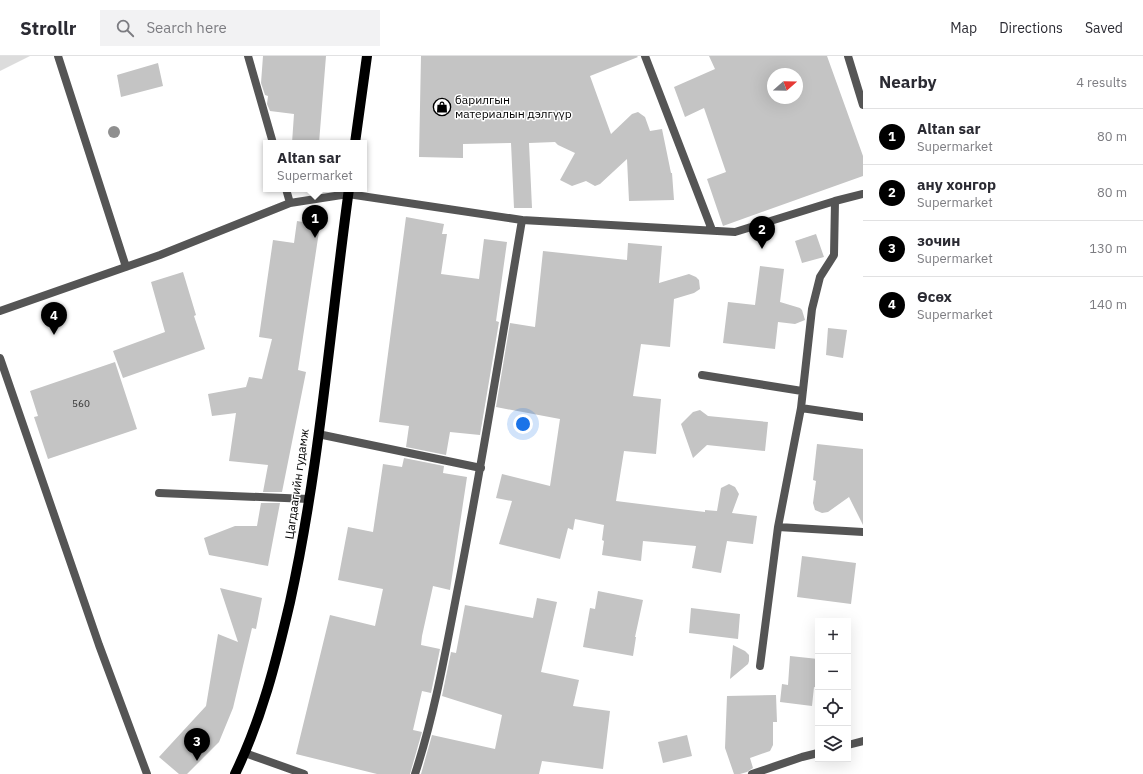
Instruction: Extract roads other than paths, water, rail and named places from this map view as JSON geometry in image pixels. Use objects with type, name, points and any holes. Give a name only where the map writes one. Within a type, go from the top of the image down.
[{"type":"main road","points":[[355,140],[367,56]]},
{"type":"main road","name":"Цагдаагийн гудамж","points":[[235,774],[246,752],[278,656],[297,568],[318,434],[348,192]]},
{"type":"street","points":[[58,56],[126,267]]},
{"type":"street","points":[[248,56],[272,140]]},
{"type":"street","points":[[645,56],[712,230]]},
{"type":"street","points":[[848,56],[863,105]]},
{"type":"street","points":[[287,192],[290,203]]},
{"type":"street","points":[[0,311],[160,255],[290,203],[343,192]]},
{"type":"street","points":[[354,192],[522,220],[735,232],[835,201],[863,194]]},
{"type":"street","points":[[760,666],[778,527],[801,408],[812,309],[820,277],[834,255],[835,201]]},
{"type":"street","points":[[415,774],[423,749],[444,660],[480,468],[522,220]]},
{"type":"street","points":[[0,358],[99,645],[147,774]]},
{"type":"street","points":[[702,375],[802,391]]},
{"type":"street","points":[[801,408],[863,417]]},
{"type":"street","points":[[318,434],[480,468]]},
{"type":"street","points":[[159,494],[309,499]]},
{"type":"street","points":[[778,527],[863,532]]},
{"type":"street","points":[[851,744],[863,741]]},
{"type":"street","points":[[246,752],[304,774]]},
{"type":"street","points":[[752,774],[815,754]]},
{"type":"place","name":"барилгын материалын дэлгүүр","points":[[442,107]]},
{"type":"place","name":"Altan sar","points":[[315,238]]},
{"type":"place","name":"ану хонгор","points":[[762,249]]},
{"type":"place","name":"Өсөх","points":[[54,335]]},
{"type":"place","name":"зочин","points":[[197,761]]}]
